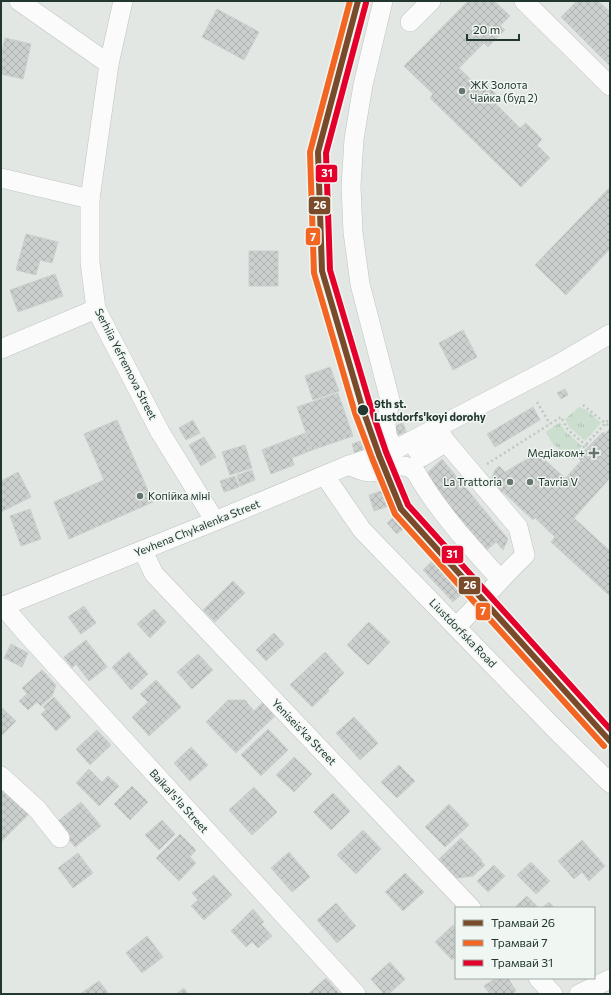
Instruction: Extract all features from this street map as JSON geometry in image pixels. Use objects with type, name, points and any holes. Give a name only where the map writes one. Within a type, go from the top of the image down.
[{"type":"street","points":[[19,1],[109,64]]},
{"type":"street","name":"Serhiia Yefremova Street","points":[[123,1],[109,64],[90,199],[90,262],[96,309],[160,432],[215,522]]},
{"type":"street","points":[[383,1],[354,139],[351,186],[353,232],[360,284],[390,400],[386,424],[387,435],[394,450]]},
{"type":"street","points":[[410,22],[431,1]]},
{"type":"street","points":[[524,1],[610,86]]},
{"type":"street","points":[[1,178],[90,199]]},
{"type":"street","points":[[1,349],[96,309]]},
{"type":"street","name":"Yevhena Chykalenka Street","points":[[2,609],[143,550],[215,522],[349,465],[394,450],[411,441],[442,435],[610,334]]},
{"type":"street","points":[[442,435],[518,527],[525,555],[500,579],[488,594],[457,626]]},
{"type":"street","points":[[349,465],[368,472],[402,465],[410,466],[415,471],[440,510],[500,579]]},
{"type":"street","name":"Liustdorfska Road","points":[[325,476],[362,530],[457,626],[555,729],[610,783]]},
{"type":"street","name":"Yeniseis'ka Street","points":[[143,550],[154,574],[470,907]]},
{"type":"street","name":"Baikal's'la Street","points":[[2,609],[356,994]]},
{"type":"street","points":[[1,776],[37,809],[60,838]]},
{"type":"street","points":[[539,979],[553,994]]},
{"type":"street","points":[[579,994],[610,979]]},
{"type":"path","points":[[537,402],[550,424]]},
{"type":"path","points":[[583,405],[610,427]]},
{"type":"path","points":[[473,474],[561,417],[568,430],[587,446]]},
{"type":"path","points":[[573,459],[587,446],[610,418]]},
{"type":"green space","points":[[579,407],[585,409],[601,423],[585,441],[569,427],[565,419]]},
{"type":"green space","points":[[560,422],[565,431],[582,446],[570,459],[552,443],[546,432]]},
{"type":"building","name":"ЖК Золота Чайка (буд 2)","points":[[468,1],[494,1],[510,16],[500,26],[505,30],[488,47],[484,43],[459,68],[480,88],[485,83],[501,99],[496,104],[520,128],[526,123],[542,139],[537,145],[550,158],[521,187],[430,98],[433,94],[404,66]]},
{"type":"building","points":[[577,1],[598,1],[610,12],[610,66],[561,17]]},
{"type":"building","points":[[217,9],[259,32],[244,60],[202,37]]},
{"type":"building","points":[[5,38],[31,44],[23,79],[1,74],[1,54]]},
{"type":"building","points":[[610,187],[610,249],[566,295],[535,265]]},
{"type":"building","points":[[26,234],[58,242],[52,263],[40,260],[36,275],[16,270]]},
{"type":"building","points":[[249,251],[278,251],[278,286],[249,286]]},
{"type":"building","points":[[55,274],[63,296],[18,312],[10,290]]},
{"type":"building","points":[[463,330],[477,357],[453,370],[439,343]]},
{"type":"building","points":[[330,367],[339,391],[313,400],[305,376]]},
{"type":"building","points":[[565,389],[568,395],[561,399],[557,393]]},
{"type":"building","points":[[338,393],[353,436],[312,450],[297,407]]},
{"type":"building","points":[[533,407],[540,420],[495,447],[487,434]]},
{"type":"building","points":[[117,420],[153,502],[69,539],[54,502],[104,480],[84,434]]},
{"type":"building","points":[[193,420],[200,433],[186,440],[179,428]]},
{"type":"building","points":[[403,423],[406,432],[398,435],[395,426]]},
{"type":"building","points":[[610,428],[610,478],[574,518],[610,551],[610,596],[551,542],[555,537],[532,515],[581,461],[578,458],[603,432],[605,434]]},
{"type":"building","points":[[305,433],[312,450],[292,458],[294,465],[271,474],[262,450]]},
{"type":"building","points":[[204,437],[216,457],[201,466],[189,445]]},
{"type":"building","points":[[361,441],[365,451],[355,454],[352,444]]},
{"type":"building","points":[[245,445],[252,468],[230,475],[222,452]]},
{"type":"building","points":[[537,453],[565,478],[532,515],[535,518],[533,520],[502,491],[498,495],[491,485],[491,480],[495,470],[499,466],[505,472]]},
{"type":"building","points":[[442,459],[508,539],[503,550],[496,542],[480,556],[470,545],[477,539],[423,477]]},
{"type":"building","points":[[252,470],[255,480],[240,486],[237,475]]},
{"type":"building","points":[[18,472],[31,497],[1,512],[1,481]]},
{"type":"building","points":[[235,476],[239,487],[224,492],[220,481]]},
{"type":"building","points":[[384,490],[389,506],[374,511],[369,495]]},
{"type":"building","points":[[30,509],[41,539],[21,546],[10,516]]},
{"type":"building","points":[[397,514],[407,526],[397,534],[387,523]]},
{"type":"building","points":[[435,558],[466,590],[453,602],[423,570]]},
{"type":"building","points":[[233,581],[245,593],[215,622],[203,610]]},
{"type":"building","points":[[84,606],[96,623],[81,634],[68,617]]},
{"type":"building","points":[[154,609],[166,622],[150,638],[137,624]]},
{"type":"building","points":[[369,622],[390,642],[368,665],[347,645]]},
{"type":"building","points":[[274,633],[284,644],[266,661],[256,650]]},
{"type":"building","points":[[86,640],[107,667],[89,681],[76,664],[72,668],[64,657]]},
{"type":"building","points":[[11,644],[28,653],[22,667],[4,658]]},
{"type":"building","points":[[129,652],[148,674],[131,690],[112,667]]},
{"type":"building","points":[[325,652],[344,673],[328,689],[329,691],[312,707],[290,685]]},
{"type":"building","points":[[198,654],[213,670],[192,689],[177,672]]},
{"type":"building","points":[[42,670],[56,685],[52,696],[41,706],[37,702],[28,710],[19,701],[27,694],[22,688]]},
{"type":"building","points":[[156,680],[181,707],[149,736],[132,717],[148,702],[140,694]]},
{"type":"building","points":[[54,697],[71,717],[56,731],[41,714],[46,710],[43,707]]},
{"type":"building","points":[[228,700],[245,700],[254,711],[263,702],[276,715],[236,753],[206,722]]},
{"type":"building","points":[[1,707],[16,721],[1,736]]},
{"type":"building","points":[[354,717],[378,743],[360,760],[336,733]]},
{"type":"building","points":[[268,729],[288,750],[261,776],[241,755]]},
{"type":"building","points":[[97,730],[111,745],[90,765],[76,749]]},
{"type":"building","points":[[191,747],[208,765],[190,781],[174,763]]},
{"type":"building","points":[[294,757],[312,774],[294,792],[276,775]]},
{"type":"building","points":[[399,765],[415,781],[397,798],[381,782]]},
{"type":"building","points":[[89,769],[102,782],[108,776],[119,786],[99,806],[76,783]]},
{"type":"building","points":[[1,785],[30,813],[1,842]]},
{"type":"building","points":[[132,786],[148,802],[130,820],[114,804]]},
{"type":"building","points":[[254,787],[277,812],[252,835],[229,810]]},
{"type":"building","points":[[333,793],[350,811],[331,830],[313,812]]},
{"type":"building","points":[[81,802],[101,826],[75,847],[56,823]]},
{"type":"building","points":[[449,804],[469,825],[445,847],[425,827]]},
{"type":"building","points":[[162,820],[175,834],[159,850],[145,835]]},
{"type":"building","points":[[363,830],[381,849],[356,874],[337,855]]},
{"type":"building","points":[[180,834],[196,850],[190,857],[196,863],[179,881],[156,858]]},
{"type":"building","points":[[461,838],[485,865],[473,876],[457,878],[437,861]]},
{"type":"building","points":[[582,840],[605,866],[589,881],[582,872],[574,879],[558,861]]},
{"type":"building","points":[[289,852],[310,877],[292,892],[271,868]]},
{"type":"building","points":[[78,853],[93,873],[73,888],[58,868]]},
{"type":"building","points":[[531,862],[550,881],[536,894],[517,875]]},
{"type":"building","points":[[494,865],[505,876],[488,892],[477,881]]},
{"type":"building","points":[[405,873],[424,892],[403,911],[385,892]]},
{"type":"building","points":[[214,875],[232,895],[204,920],[191,906],[198,900],[192,893]]},
{"type":"building","points":[[527,896],[538,907],[515,907]]},
{"type":"building","points":[[549,902],[554,907],[543,907]]},
{"type":"building","points":[[336,903],[356,926],[337,943],[317,920]]},
{"type":"building","points":[[253,909],[264,922],[261,924],[272,936],[258,948],[252,942],[246,947],[231,931]]},
{"type":"building","points":[[453,925],[455,927],[455,957],[452,960],[435,942]]},
{"type":"building","points":[[147,936],[163,957],[142,973],[126,953]]},
{"type":"building","points":[[390,962],[405,979],[389,994],[384,994],[371,979]]},
{"type":"building","points":[[326,978],[340,994],[308,994]]},
{"type":"building","points":[[494,979],[509,979],[516,991],[512,994],[490,994],[484,986]]},
{"type":"building","points":[[99,981],[109,994],[80,994]]},
{"type":"building","points":[[184,988],[188,994],[176,994]]},
{"type":"tram line","name":"7","points":[[350,1],[310,152],[314,273],[355,413],[395,514],[604,746]]},
{"type":"tram line","name":"26","points":[[358,1],[318,152],[322,271],[363,410],[401,509],[610,741]]},
{"type":"tram line","name":"31","points":[[366,3],[326,153],[330,270],[371,408],[386,452],[408,505],[610,729]]},
{"type":"place","name":"ЖК Золота Чайка (буд 2)","points":[[462,91]]},
{"type":"place","name":"9th st. Lustdorfs'koyi dorohy","points":[[363,410]]},
{"type":"place","name":"Медіаком+","points":[[594,453]]},
{"type":"place","name":"La Trattoria","points":[[510,482]]},
{"type":"place","name":"Tavria V","points":[[530,482]]},
{"type":"place","name":"Копійка міні","points":[[140,496]]}]
